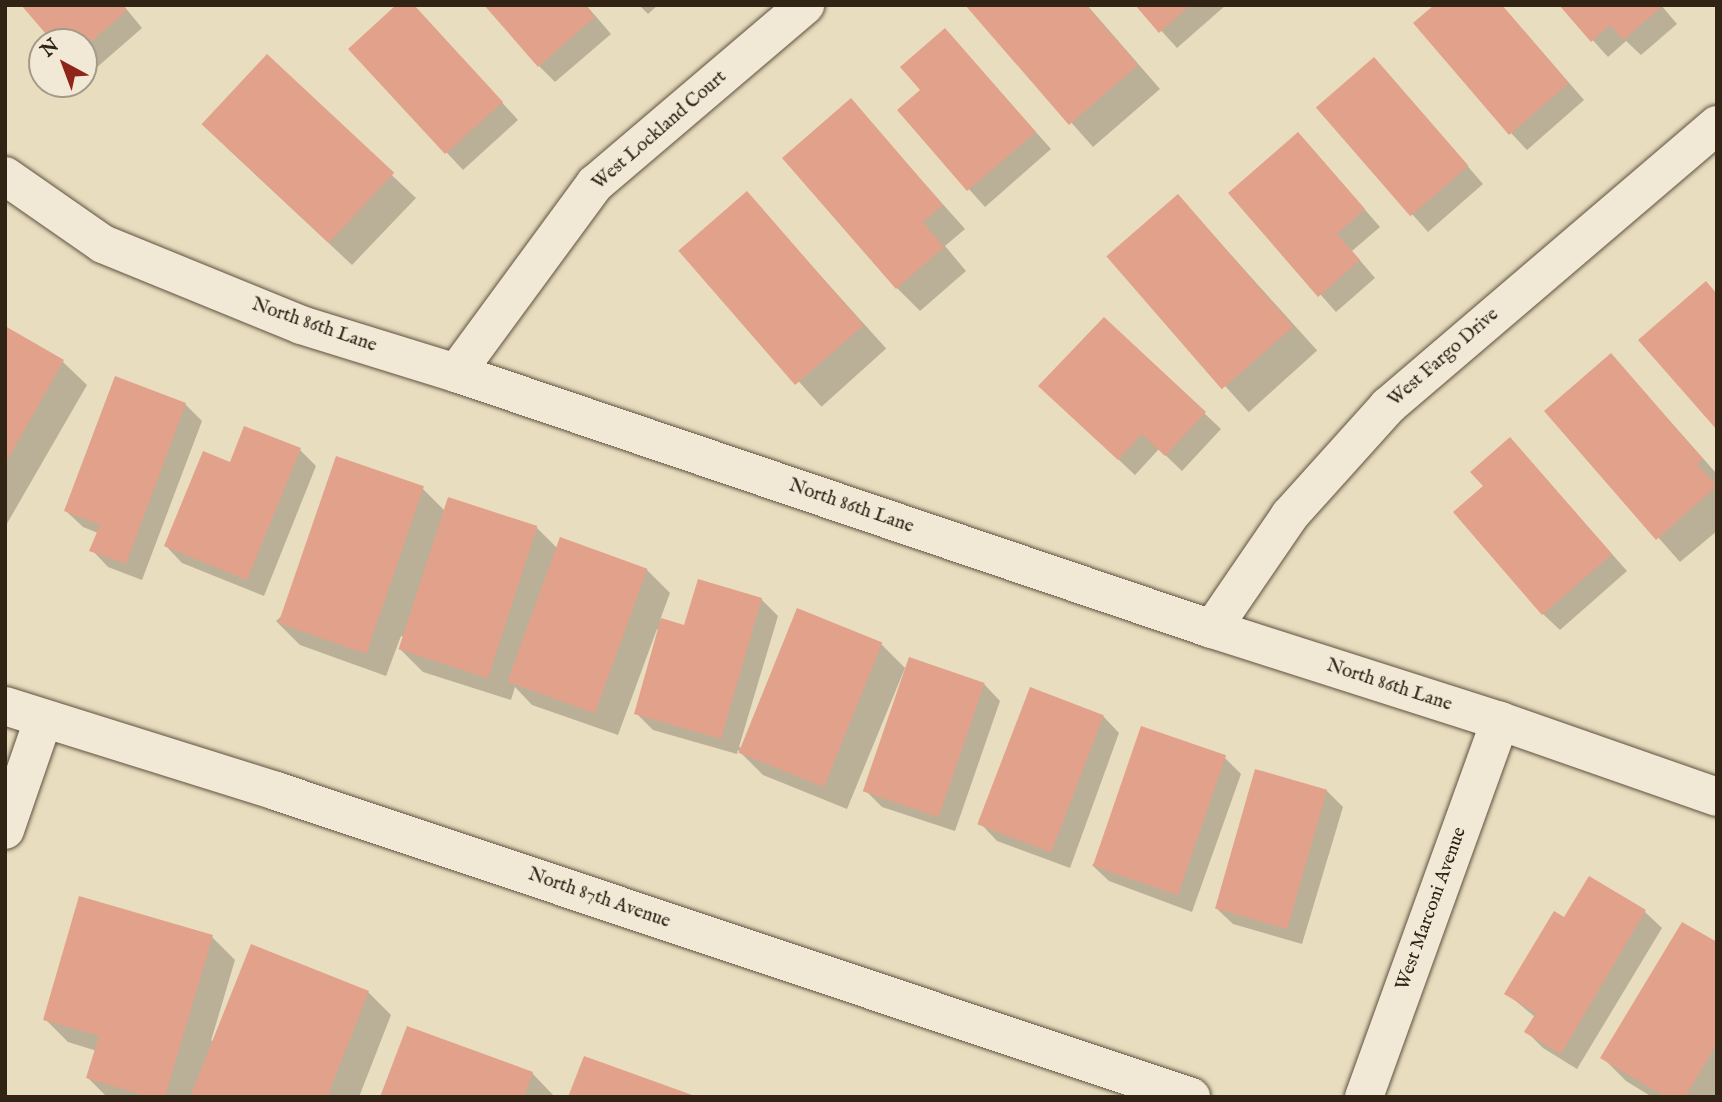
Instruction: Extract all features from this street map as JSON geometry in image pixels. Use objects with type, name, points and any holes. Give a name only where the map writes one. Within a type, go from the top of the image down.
[{"type":"street","name":"West Lockland Court","points":[[456,373],[595,184],[805,5]]},
{"type":"street","name":"West Fargo Drive","points":[[1212,629],[1290,516],[1388,405],[1717,125]]},
{"type":"street","name":"North 86th Lane","points":[[5,176],[103,244],[301,326],[456,373],[1212,629],[1500,721],[1717,797]]},
{"type":"street","name":"North 87th Avenue","points":[[5,706],[276,791],[1191,1097]]},
{"type":"street","points":[[5,830],[43,720]]},
{"type":"street","name":"West Marconi Avenue","points":[[1364,1097],[1500,721]]},
{"type":"building","points":[[21,5],[123,5],[127,10],[98,36],[98,28],[41,28]]},
{"type":"building","points":[[396,5],[414,5],[503,102],[445,154],[348,49]]},
{"type":"building","points":[[484,5],[586,5],[595,17],[538,67]]},
{"type":"building","points":[[965,5],[1086,5],[1138,65],[1069,125]]},
{"type":"building","points":[[1135,5],[1191,5],[1159,33]]},
{"type":"building","points":[[1434,5],[1502,5],[1569,83],[1509,135],[1413,23]]},
{"type":"building","points":[[1559,5],[1664,5],[1623,40],[1610,25],[1591,42]]},
{"type":"building","points":[[945,28],[1036,132],[967,191],[897,110],[920,90],[900,67]]},
{"type":"building","points":[[267,54],[394,173],[329,243],[202,124]]},
{"type":"building","points":[[1374,57],[1468,166],[1410,216],[1316,108]]},
{"type":"building","points":[[851,98],[943,205],[923,222],[944,247],[896,289],[782,158]]},
{"type":"building","points":[[1298,132],[1365,209],[1337,234],[1360,260],[1318,297],[1228,193]]},
{"type":"building","points":[[747,191],[864,325],[795,385],[678,251]]},
{"type":"building","points":[[1178,194],[1293,327],[1222,389],[1106,256]]},
{"type":"building","points":[[1706,281],[1717,294],[1717,430],[1638,340]]},
{"type":"building","points":[[1104,317],[1206,412],[1165,456],[1142,434],[1118,460],[1038,386]]},
{"type":"building","points":[[5,326],[64,360],[5,464]]},
{"type":"building","points":[[1611,353],[1703,459],[1697,464],[1717,486],[1656,540],[1544,411]]},
{"type":"building","points":[[115,376],[186,403],[126,564],[89,551],[100,525],[64,511]]},
{"type":"building","points":[[244,426],[301,448],[247,580],[164,546],[203,451],[230,462]]},
{"type":"building","points":[[1510,437],[1612,554],[1542,615],[1453,512],[1483,486],[1470,472]]},
{"type":"building","points":[[336,456],[424,486],[366,654],[278,623]]},
{"type":"building","points":[[448,497],[537,526],[488,678],[399,649]]},
{"type":"building","points":[[560,537],[647,569],[595,714],[507,682]]},
{"type":"building","points":[[698,579],[762,598],[721,739],[634,714],[661,618],[684,625]]},
{"type":"building","points":[[797,608],[882,642],[824,787],[739,753]]},
{"type":"building","points":[[909,657],[985,683],[938,817],[863,791]]},
{"type":"building","points":[[1030,687],[1104,715],[1051,853],[977,824]]},
{"type":"building","points":[[1141,726],[1226,755],[1178,895],[1093,866]]},
{"type":"building","points":[[1255,769],[1327,790],[1287,929],[1215,908]]},
{"type":"building","points":[[1589,876],[1646,910],[1561,1054],[1524,1032],[1536,1013],[1504,994],[1554,911],[1564,917]]},
{"type":"building","points":[[79,896],[213,935],[165,1097],[149,1097],[86,1078],[99,1036],[43,1020]]},
{"type":"building","points":[[1682,922],[1717,942],[1717,1044],[1685,1097],[1666,1097],[1600,1058]]},
{"type":"building","points":[[251,944],[369,991],[327,1097],[190,1097]]},
{"type":"building","points":[[407,1026],[533,1072],[524,1097],[380,1097]]},
{"type":"building","points":[[584,1056],[695,1096],[695,1097],[568,1097]]}]
